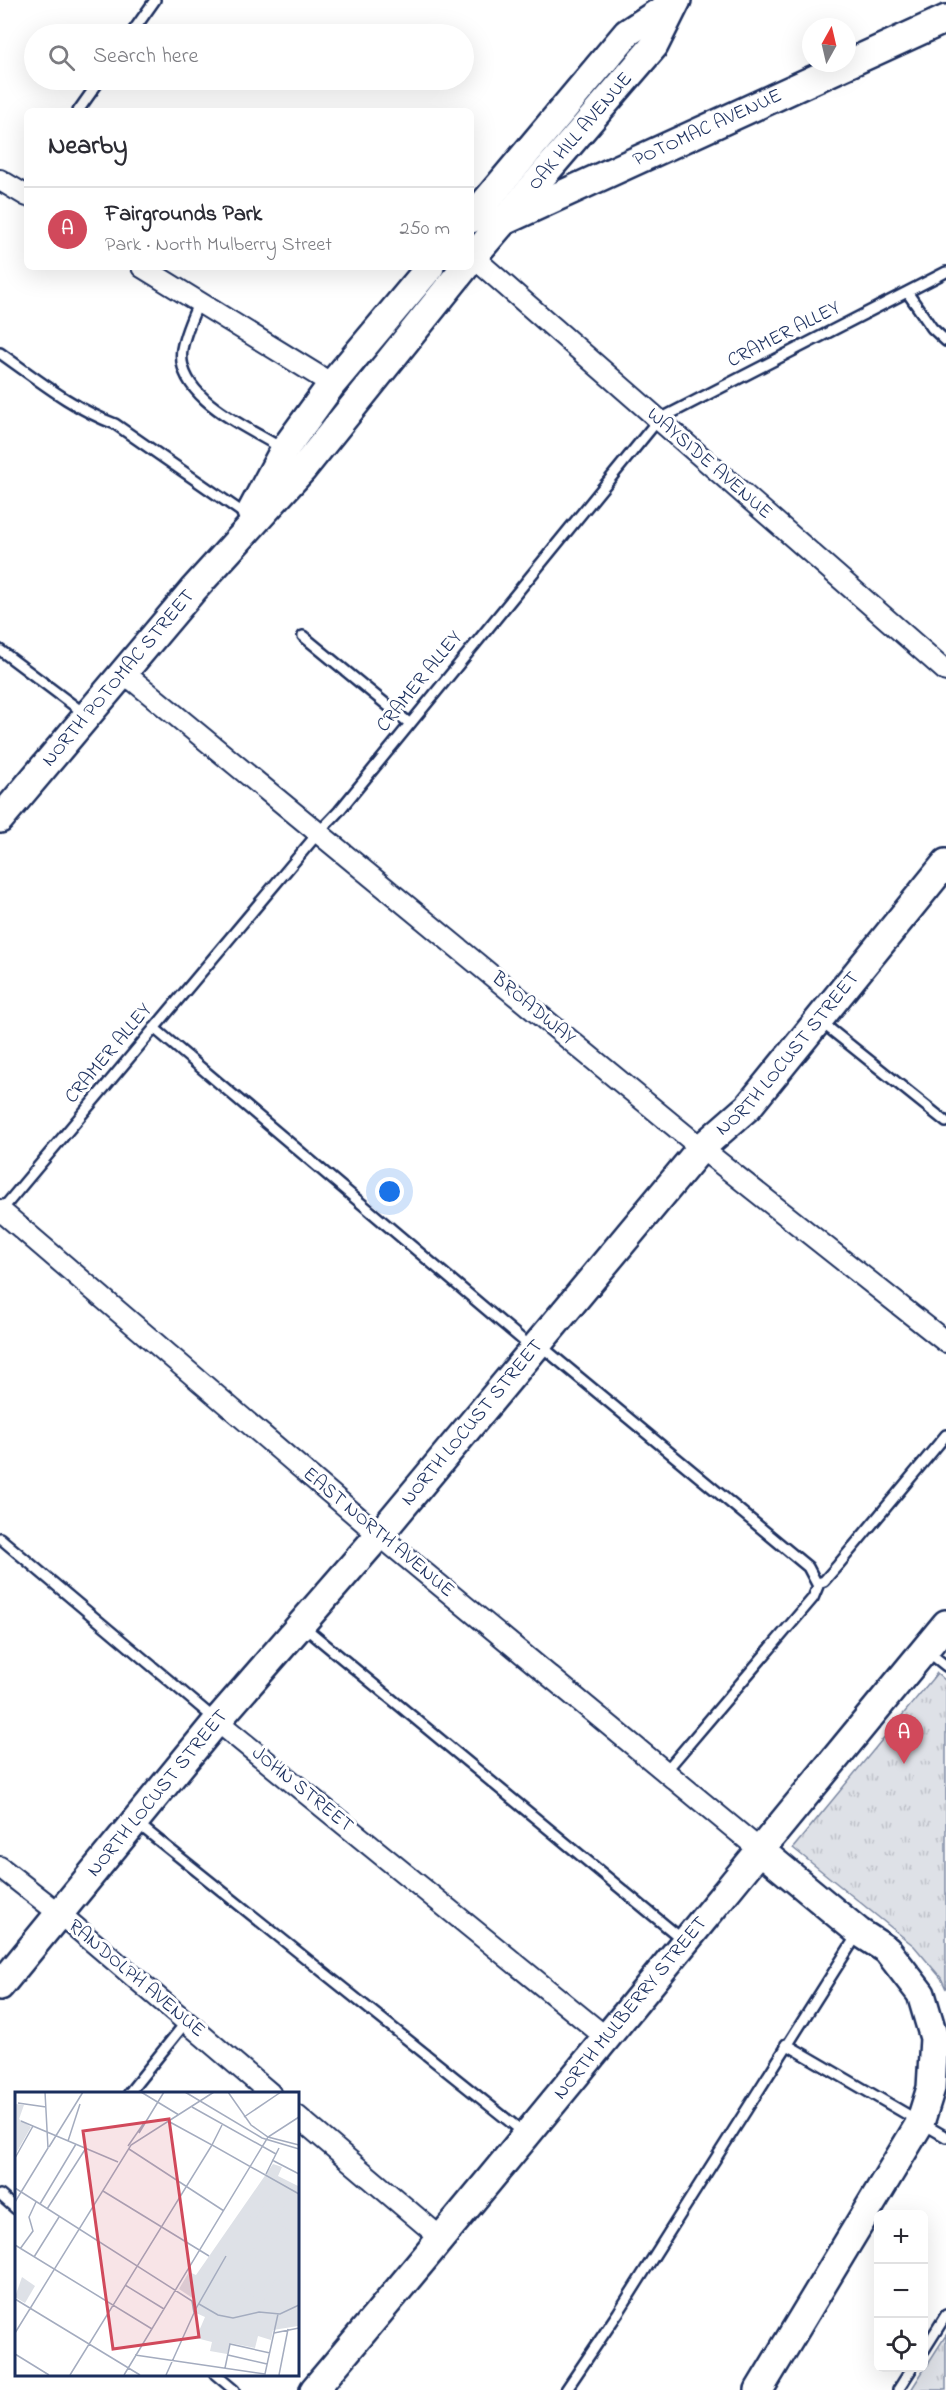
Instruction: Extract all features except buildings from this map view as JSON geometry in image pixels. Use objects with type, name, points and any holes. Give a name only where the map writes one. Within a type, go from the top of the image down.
[{"type":"main road","name":"OAK HILL AVENUE","points":[[474,215],[627,33],[677,0]]},
{"type":"main road","name":"OAK HILL AVENUE","points":[[474,256],[654,46],[677,0]]},
{"type":"main road","name":"POTOMAC AVENUE","points":[[502,222],[943,28]]},
{"type":"main road","name":"NORTH POTOMAC STREET","points":[[243,527],[284,450],[332,384],[427,270]]},
{"type":"main road","name":"NORTH POTOMAC STREET","points":[[0,819],[243,527],[302,470],[463,270]]},
{"type":"main road","name":"NORTH LOCUST STREET","points":[[0,1986],[217,1721],[379,1535],[701,1148],[748,1107],[946,863]]},
{"type":"main road","name":"NORTH MULBERRY STREET","points":[[314,2390],[608,2039],[946,1624]]},
{"type":"main road","points":[[759,2390],[920,2122],[931,2088],[934,2038],[921,1994],[887,1950],[859,1932],[760,1850]]},
{"type":"street","name":"WAYSIDE AVENUE","points":[[474,264],[658,420],[946,671]]},
{"type":"street","points":[[147,270],[332,384]]},
{"type":"street","name":"BROADWAY","points":[[123,672],[701,1148],[946,1342]]},
{"type":"street","name":"EAST NORTH AVENUE","points":[[0,1211],[379,1535],[760,1850]]},
{"type":"street","name":"JOHN STREET","points":[[217,1721],[608,2039]]},
{"type":"street","name":"RANDOLPH AVENUE","points":[[0,1867],[60,1914],[269,2092]]},
{"type":"street","points":[[920,2122],[946,2090]]},
{"type":"street","points":[[298,2117],[442,2239]]},
{"type":"lane","points":[[138,24],[154,0]]},
{"type":"lane","points":[[80,108],[93,90]]},
{"type":"lane","name":"CRAMER ALLEY","points":[[0,1211],[318,832],[339,811],[658,420],[946,272]]},
{"type":"lane","points":[[907,292],[932,328],[946,341]]},
{"type":"lane","points":[[199,302],[182,351],[182,363],[191,384],[206,402],[284,450]]},
{"type":"lane","points":[[0,353],[74,405],[115,424],[243,527]]},
{"type":"lane","points":[[303,636],[410,723]]},
{"type":"lane","points":[[0,650],[87,715]]},
{"type":"lane","points":[[818,1020],[946,1122]]},
{"type":"lane","points":[[154,1028],[536,1347],[808,1567],[818,1583]]},
{"type":"lane","points":[[818,1583],[824,1581],[838,1565],[946,1435]]},
{"type":"lane","name":"JOHN STREET","points":[[0,1538],[217,1721]]},
{"type":"lane","points":[[665,1772],[813,1598],[818,1583]]},
{"type":"lane","points":[[301,1625],[686,1942]]},
{"type":"lane","points":[[925,1650],[946,1666]]},
{"type":"lane","points":[[135,1822],[527,2136]]},
{"type":"lane","points":[[566,2390],[618,2313],[786,2044],[859,1932]]},
{"type":"lane","points":[[130,2092],[186,2022]]},
{"type":"lane","points":[[786,2044],[946,2137]]},
{"type":"lane","points":[[0,2195],[15,2208]]},
{"type":"lane","points":[[928,2344],[946,2315]]},
{"type":"lane","points":[[898,2390],[909,2372]]},
{"type":"lane","points":[[216,2375],[234,2390]]},
{"type":"green space","points":[[937,1673],[946,1681],[946,1989],[941,1978],[914,1946],[793,1848]]},
{"type":"green space","points":[[946,2335],[946,2390],[911,2390],[922,2372],[928,2372],[928,2363]]},
{"type":"place","name":"Fairgrounds Park","points":[[904,1764]]}]
